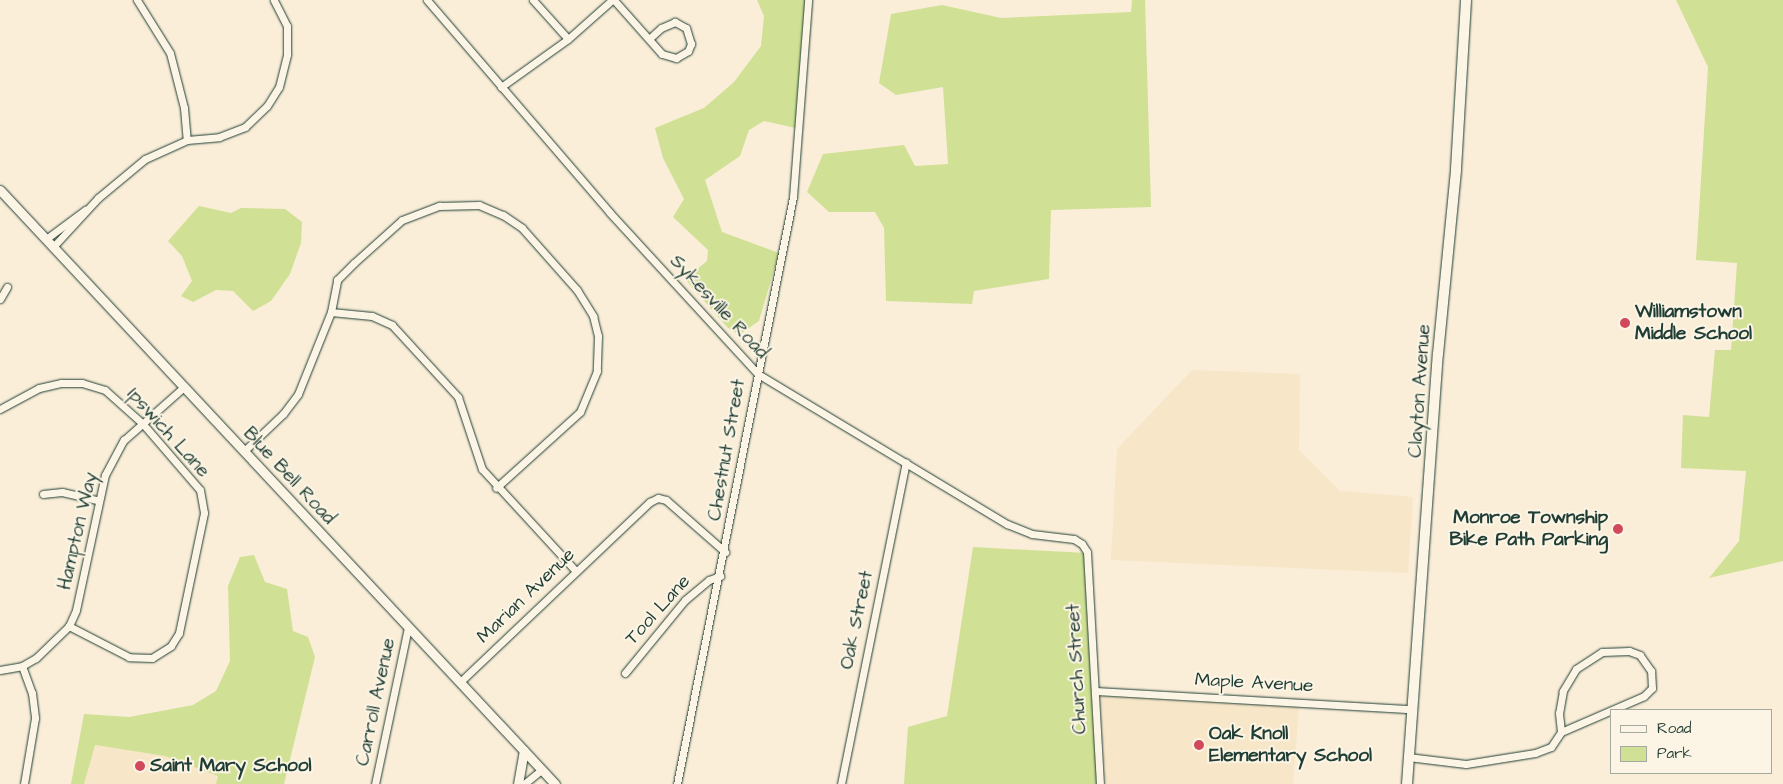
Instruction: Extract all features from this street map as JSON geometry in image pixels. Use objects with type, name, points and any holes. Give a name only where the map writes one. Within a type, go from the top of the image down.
[{"type":"main road","name":"Clayton Avenue","points":[[1407,784],[1411,709],[1456,170],[1466,0]]},
{"type":"street","points":[[137,0],[170,53],[184,108],[187,140]]},
{"type":"street","points":[[53,247],[90,207],[134,167],[163,149],[187,140],[219,137],[245,126],[267,106],[279,87],[288,47],[287,26],[274,0]]},
{"type":"street","name":"Sykesville Road","points":[[427,0],[610,213],[758,374],[1007,524],[1032,534],[1074,539],[1087,552]]},
{"type":"street","points":[[534,0],[568,39]]},
{"type":"street","points":[[502,87],[568,39],[613,0],[650,38],[662,54],[676,58],[688,51],[691,44],[686,28],[675,22],[661,28],[650,38]]},
{"type":"street","name":"Chestnut Street","points":[[677,784],[725,552],[793,197],[808,0]]},
{"type":"street","name":"Blue Bell Road","points":[[0,190],[555,784]]},
{"type":"street","points":[[244,451],[283,414],[298,394],[331,312],[338,280],[378,239],[402,220],[439,206],[478,205],[503,215],[522,228],[577,290],[593,316],[598,336],[597,371],[580,412],[496,488]]},
{"type":"street","points":[[46,239],[90,207]]},
{"type":"street","points":[[0,299],[7,287]]},
{"type":"street","points":[[331,312],[372,316],[392,325],[424,358],[458,397],[482,469],[496,488],[575,570]]},
{"type":"street","name":"Ipswich Lane","points":[[0,409],[39,388],[61,382],[82,383],[105,390],[143,424],[191,476],[201,496],[204,513],[178,633],[171,646],[152,658],[129,657],[69,626]]},
{"type":"street","name":"Hampton Way","points":[[0,670],[22,666],[51,646],[69,626],[76,610],[98,500],[105,475],[124,440],[184,387]]},
{"type":"street","name":"Oak Street","points":[[841,784],[906,463]]},
{"type":"street","points":[[43,494],[62,492],[98,500]]},
{"type":"street","name":"Marian Avenue","points":[[460,682],[575,570],[643,507],[658,498],[674,505],[725,552]]},
{"type":"street","name":"Church Street","points":[[1087,552],[1100,784]]},
{"type":"street","name":"Tool Lane","points":[[625,673],[685,600],[709,580],[720,576]]},
{"type":"street","name":"Carroll Avenue","points":[[375,784],[408,627]]},
{"type":"street","points":[[1561,732],[1559,713],[1563,691],[1576,669],[1602,652],[1629,651],[1640,655],[1651,671],[1652,688],[1644,696],[1614,709]]},
{"type":"street","points":[[22,666],[32,693],[35,718],[24,784]]},
{"type":"street","name":"Maple Avenue","points":[[1094,690],[1411,709]]},
{"type":"street","points":[[1408,757],[1466,764],[1535,753],[1551,747],[1561,732],[1610,711]]},
{"type":"street","points":[[518,784],[524,751]]},
{"type":"street","points":[[524,784],[541,770]]},
{"type":"shaded area","points":[[1192,370],[1300,374],[1299,450],[1340,491],[1413,497],[1408,573],[1111,560],[1117,449]]},
{"type":"shaded area","name":"Oak Knoll Elementary School","points":[[1100,693],[1299,707],[1293,784],[1105,784]]},
{"type":"shaded area","name":"Saint Mary School","points":[[94,745],[165,756],[218,776],[216,784],[84,784]]},
{"type":"green space","points":[[757,0],[805,0],[796,128],[764,121],[749,130],[740,156],[705,180],[722,232],[779,253],[759,321],[739,335],[727,327],[685,279],[707,261],[708,250],[673,217],[684,199],[663,158],[655,128],[704,108],[734,82],[761,46],[764,16]]},
{"type":"green space","points":[[1132,0],[1145,0],[1151,207],[1051,210],[1049,279],[974,291],[972,304],[886,301],[884,228],[875,212],[829,212],[807,192],[823,154],[904,145],[915,166],[948,164],[943,87],[896,95],[879,83],[891,14],[942,5],[1001,18],[1131,12]]},
{"type":"green space","points":[[1676,0],[1783,0],[1783,561],[1709,578],[1739,541],[1746,471],[1681,468],[1683,415],[1709,417],[1715,350],[1731,350],[1737,263],[1696,260],[1708,67]]},
{"type":"green space","points":[[199,206],[231,213],[241,208],[285,209],[302,222],[301,243],[290,274],[271,301],[253,311],[233,291],[216,290],[193,302],[181,296],[192,281],[182,256],[168,241]]},
{"type":"green space","points":[[973,547],[1086,553],[1101,784],[904,784],[908,727],[947,716]]},
{"type":"green space","points":[[254,555],[265,582],[287,589],[293,631],[308,637],[315,657],[284,784],[216,784],[218,776],[165,756],[95,745],[84,784],[71,784],[84,714],[129,717],[193,705],[216,691],[230,661],[228,586],[240,557]]},
{"type":"place","name":"Williamstown Middle School","points":[[1625,323]]},
{"type":"place","name":"Monroe Township Bike Path Parking","points":[[1618,529]]},
{"type":"place","name":"Oak Knoll Elementary School","points":[[1199,745]]},
{"type":"place","name":"Saint Mary School","points":[[140,766]]}]
